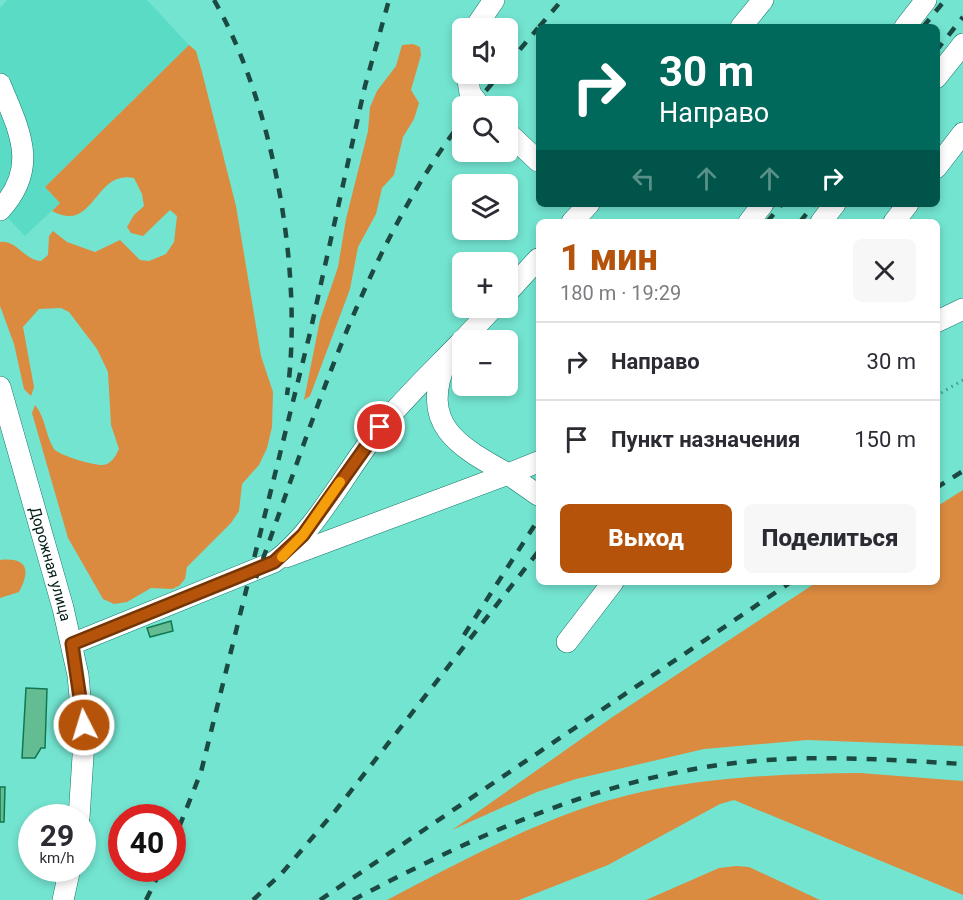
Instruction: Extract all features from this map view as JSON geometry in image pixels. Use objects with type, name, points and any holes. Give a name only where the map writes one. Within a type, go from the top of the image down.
[{"type":"street","points":[[482,18],[494,0]]},
{"type":"street","points":[[743,24],[763,0]]},
{"type":"street","points":[[907,24],[926,0]]},
{"type":"street","points":[[940,73],[963,44]]},
{"type":"street","points":[[0,84],[22,137],[24,153],[20,178],[9,200],[0,210]]},
{"type":"street","points":[[940,163],[963,133]]},
{"type":"street","points":[[518,142],[536,159]]},
{"type":"street","points":[[751,219],[761,207]]},
{"type":"street","points":[[822,219],[832,207]]},
{"type":"street","points":[[896,219],[906,207]]},
{"type":"street","points":[[518,281],[536,261]]},
{"type":"street","points":[[940,320],[963,309]]},
{"type":"street","points":[[473,330],[484,318]]},
{"type":"street","points":[[274,562],[303,535],[380,427],[452,352]]},
{"type":"street","points":[[452,358],[437,387],[436,403],[439,418],[460,444],[536,494]]},
{"type":"street","name":"Дорожная улица","points":[[0,387],[72,644],[83,709],[84,741],[80,804]]},
{"type":"street","points":[[72,644],[274,562],[536,463]]},
{"type":"street","points":[[567,642],[611,585]]},
{"type":"street","points":[[63,900],[67,882]]},
{"type":"path","points":[[940,394],[963,380]]},
{"type":"shaded area","points":[[7,0],[147,0],[189,45],[45,187],[60,203],[25,236],[0,210],[0,8]]},
{"type":"shaded area","points":[[413,44],[420,47],[421,55],[411,90],[419,103],[414,119],[403,137],[394,175],[382,188],[376,214],[358,247],[350,289],[310,396],[304,400],[320,320],[338,267],[346,219],[368,131],[370,107],[377,91],[396,66],[402,45]]},
{"type":"shaded area","points":[[189,45],[196,51],[236,206],[261,356],[273,392],[272,427],[267,448],[259,465],[242,484],[239,511],[231,523],[187,567],[185,579],[179,586],[172,589],[151,588],[127,602],[114,604],[103,599],[68,538],[32,413],[35,405],[51,444],[57,451],[93,464],[109,463],[119,449],[111,425],[108,372],[97,349],[69,312],[61,308],[39,309],[23,327],[34,387],[31,396],[24,389],[14,344],[0,306],[0,242],[16,246],[35,260],[41,261],[48,255],[49,236],[53,231],[67,242],[95,252],[120,240],[140,260],[149,261],[166,254],[174,242],[177,216],[170,210],[143,236],[131,233],[127,227],[134,215],[144,206],[142,194],[134,178],[121,178],[110,183],[86,208],[77,214],[66,216],[52,211],[60,203],[45,187]]},
{"type":"shaded area","points":[[963,490],[963,746],[807,740],[704,749],[576,779],[537,792],[452,830],[611,718],[812,585],[940,585],[940,504]]},
{"type":"shaded area","points":[[0,560],[21,563],[25,577],[19,592],[0,598]]},
{"type":"shaded area","points":[[860,773],[963,781],[963,895],[734,800],[720,804],[608,865],[519,900],[387,900],[482,851],[531,829],[581,809],[615,799],[649,790],[719,780]]},
{"type":"shaded area","points":[[749,867],[820,900],[646,900],[719,868]]},
{"type":"building","points":[[171,621],[173,631],[150,637],[147,628]]},
{"type":"building","points":[[26,688],[47,689],[45,748],[41,748],[35,758],[22,758]]},
{"type":"building","points":[[0,787],[5,787],[4,822],[0,822]]},
{"type":"railway","points":[[214,0],[235,42],[253,89],[268,139],[279,192],[287,245],[291,298],[291,348],[287,395]]},
{"type":"railway","points":[[186,810],[201,772],[310,333],[365,86],[389,0]]},
{"type":"railway","points":[[542,24],[562,0]]},
{"type":"railway","points":[[925,24],[945,0]]},
{"type":"railway","points":[[940,46],[963,17]]},
{"type":"railway","points":[[518,52],[536,30]]},
{"type":"railway","points":[[481,96],[492,84]]},
{"type":"railway","points":[[256,578],[342,341],[367,283],[426,172],[452,135]]},
{"type":"railway","points":[[770,219],[780,207]]},
{"type":"railway","points":[[802,219],[812,207]]},
{"type":"railway","points":[[940,485],[963,471]]},
{"type":"railway","points":[[464,635],[536,523]]},
{"type":"railway","points":[[253,900],[282,873],[336,810],[536,555]]},
{"type":"railway","points":[[320,900],[787,585]]},
{"type":"railway","points":[[353,900],[498,830],[547,810],[648,779],[700,768],[780,759],[858,759],[963,764]]},
{"type":"railway","points":[[146,900],[155,882]]},
{"type":"slow traffic","points":[[282,557],[303,535],[340,482]]},
{"type":"route","points":[[84,725],[72,644],[274,562],[284,555],[303,535],[380,427]]}]
